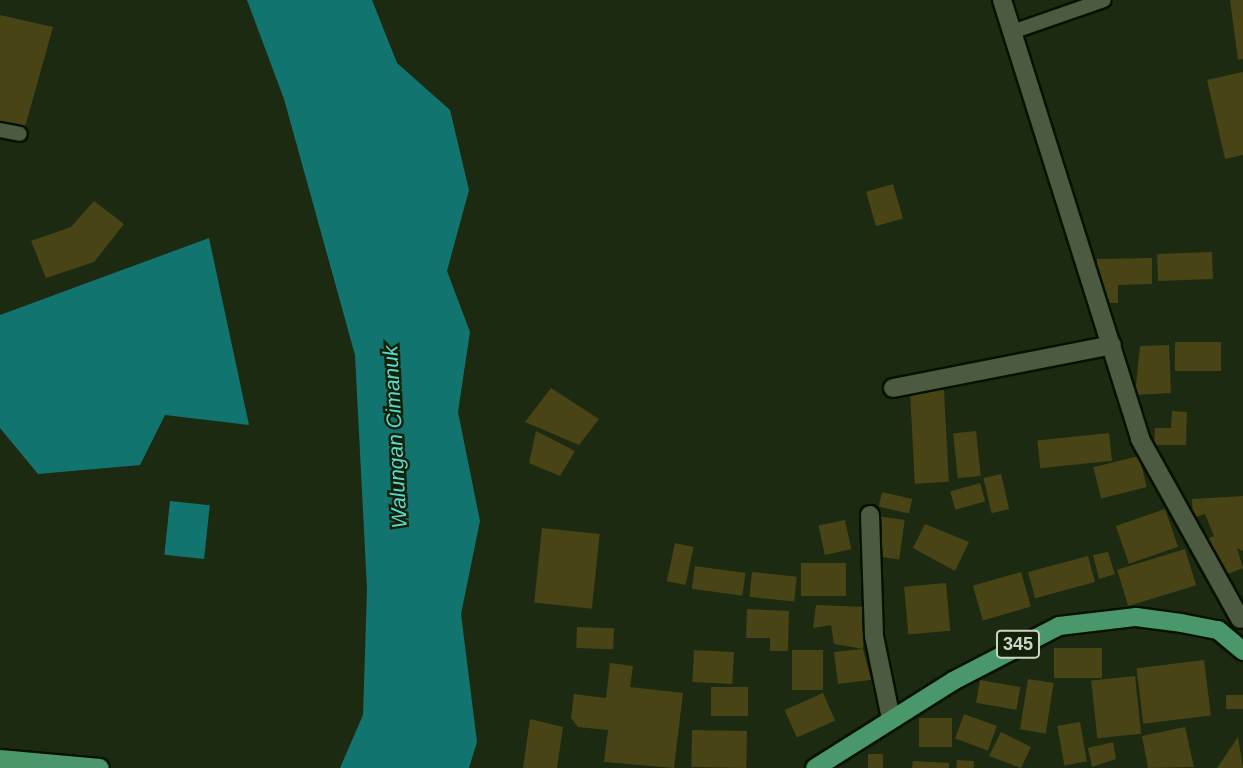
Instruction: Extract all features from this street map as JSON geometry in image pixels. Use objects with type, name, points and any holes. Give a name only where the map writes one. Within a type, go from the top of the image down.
[{"type":"main road","name":"345","points":[[815,768],[891,719],[1059,626],[1136,617],[1218,630]]},
{"type":"main road","points":[[1218,630],[1243,651]]},
{"type":"main road","points":[[11,762],[100,768]]},
{"type":"street","points":[[1002,0],[1140,439],[1241,618],[1218,630]]},
{"type":"street","points":[[893,388],[1112,345]]},
{"type":"street","points":[[870,515],[874,636],[891,719]]},
{"type":"lane","points":[[1012,32],[1104,0]]},
{"type":"lane","points":[[0,130],[20,134]]},
{"type":"water","name":"Walungan Cimanuk","points":[[247,0],[372,0],[397,63],[450,110],[469,190],[447,271],[470,332],[458,412],[480,521],[461,614],[477,742],[469,768],[340,768],[363,715],[367,589],[355,355],[284,99]]},
{"type":"water","points":[[209,238],[249,425],[165,415],[140,465],[38,474],[0,428],[0,315]]},
{"type":"water","points":[[170,501],[210,505],[204,559],[164,555]]},
{"type":"building","points":[[1230,0],[1243,0],[1243,59],[1238,60]]},
{"type":"building","points":[[0,15],[53,27],[25,127],[0,121]]},
{"type":"building","points":[[1243,72],[1243,155],[1225,159],[1207,80]]},
{"type":"building","points":[[893,184],[903,219],[876,226],[866,192]]},
{"type":"building","points":[[94,201],[124,224],[94,262],[46,278],[31,241],[71,227]]},
{"type":"building","points":[[1212,252],[1213,279],[1158,281],[1157,254]]},
{"type":"building","points":[[1152,258],[1152,284],[1118,285],[1118,303],[1097,303],[1097,259]]},
{"type":"building","points":[[1175,342],[1221,342],[1221,371],[1175,371]]},
{"type":"building","points":[[1169,345],[1171,393],[1135,395],[1140,346]]},
{"type":"building","points":[[551,388],[599,419],[579,445],[525,422]]},
{"type":"building","points":[[944,390],[949,482],[915,484],[910,392]]},
{"type":"building","points":[[1172,411],[1187,412],[1186,445],[1154,445],[1155,428],[1171,428]]},
{"type":"building","points":[[536,431],[575,451],[560,476],[529,463]]},
{"type":"building","points":[[976,431],[981,476],[958,478],[953,433]]},
{"type":"building","points":[[1109,433],[1112,461],[1040,468],[1037,441]]},
{"type":"building","points":[[1139,456],[1147,487],[1101,498],[1093,467]]},
{"type":"building","points":[[1001,474],[1009,509],[992,513],[983,478]]},
{"type":"building","points":[[980,483],[985,501],[955,510],[950,492]]},
{"type":"building","points":[[882,492],[912,499],[909,514],[879,507]]},
{"type":"building","points":[[1243,496],[1243,551],[1237,548],[1243,568],[1220,577],[1205,540],[1214,536],[1205,514],[1193,518],[1192,499]]},
{"type":"building","points":[[1165,509],[1178,547],[1129,564],[1116,526]]},
{"type":"building","points":[[877,516],[905,520],[899,560],[871,556]]},
{"type":"building","points":[[845,520],[851,549],[825,555],[819,526]]},
{"type":"building","points":[[925,524],[969,542],[955,571],[913,548]]},
{"type":"building","points":[[542,528],[600,534],[592,609],[534,603]]},
{"type":"building","points":[[675,543],[694,547],[685,585],[667,581]]},
{"type":"building","points":[[1185,549],[1196,585],[1128,606],[1117,570]]},
{"type":"building","points":[[1108,552],[1115,574],[1099,579],[1093,555]]},
{"type":"building","points":[[1088,556],[1095,582],[1035,598],[1028,572]]},
{"type":"building","points":[[801,563],[846,563],[846,596],[801,596]]},
{"type":"building","points":[[695,566],[746,573],[742,596],[692,589]]},
{"type":"building","points":[[752,572],[797,577],[794,602],[749,597]]},
{"type":"building","points":[[1021,572],[1031,607],[983,620],[973,586]]},
{"type":"building","points":[[946,583],[950,631],[908,634],[904,587]]},
{"type":"building","points":[[816,605],[865,607],[863,649],[834,644],[831,625],[813,628]]},
{"type":"building","points":[[747,609],[789,611],[788,651],[770,651],[770,638],[746,638]]},
{"type":"building","points":[[577,627],[614,628],[613,649],[576,648]]},
{"type":"building","points":[[1054,648],[1102,648],[1102,678],[1054,678]]},
{"type":"building","points":[[863,649],[871,680],[838,684],[834,652]]},
{"type":"building","points":[[694,650],[734,652],[732,684],[692,682]]},
{"type":"building","points":[[792,650],[823,650],[823,690],[792,690]]},
{"type":"building","points":[[1204,660],[1211,716],[1143,724],[1137,668]]},
{"type":"building","points":[[610,663],[633,666],[630,687],[683,693],[674,768],[604,762],[608,730],[578,727],[571,718],[574,694],[606,698]]},
{"type":"building","points":[[1135,676],[1141,734],[1097,738],[1091,681]]},
{"type":"building","points":[[1028,679],[1054,683],[1046,733],[1020,729]]},
{"type":"building","points":[[980,680],[1020,687],[1016,710],[976,703]]},
{"type":"building","points":[[711,687],[748,687],[748,716],[711,716]]},
{"type":"building","points":[[823,693],[835,720],[797,737],[785,710]]},
{"type":"building","points":[[1226,695],[1243,695],[1243,709],[1226,709]]},
{"type":"building","points":[[964,714],[997,726],[988,750],[955,738]]},
{"type":"building","points":[[919,718],[952,718],[952,747],[919,747]]},
{"type":"building","points":[[530,719],[563,727],[557,768],[523,768]]},
{"type":"building","points":[[1080,722],[1087,761],[1064,765],[1057,726]]},
{"type":"building","points":[[1185,727],[1194,767],[1148,768],[1142,736]]},
{"type":"building","points":[[692,730],[747,731],[746,768],[691,767]]},
{"type":"building","points":[[1001,732],[1031,747],[1021,768],[989,756]]},
{"type":"building","points":[[1238,737],[1243,768],[1217,768]]},
{"type":"building","points":[[1113,742],[1116,759],[1092,767],[1088,748]]},
{"type":"building","points":[[868,754],[883,754],[883,768],[868,768]]},
{"type":"building","points":[[957,760],[974,761],[974,768],[957,768]]},
{"type":"building","points":[[913,761],[949,763],[949,768],[912,768]]}]
